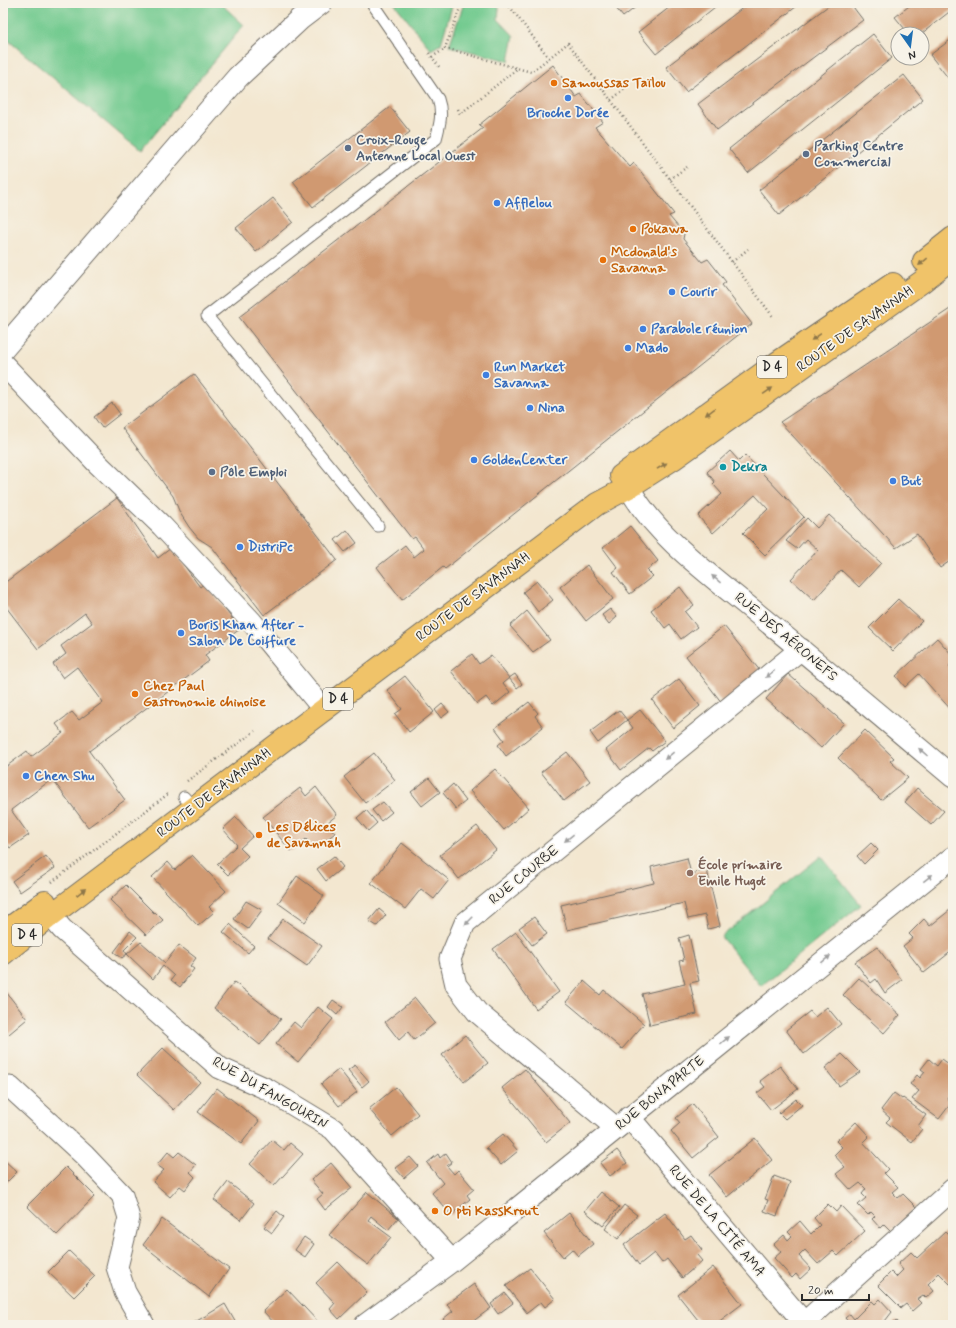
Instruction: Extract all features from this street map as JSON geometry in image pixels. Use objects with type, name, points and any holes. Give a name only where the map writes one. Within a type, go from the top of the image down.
[{"type":"main road","name":"ROUTE DE SAVANNAH","points":[[319,704],[777,363],[914,269],[953,238]]},
{"type":"main road","name":"ROUTE DE SAVANNAH","points":[[3,954],[46,910],[182,800],[319,704],[597,504],[629,487],[673,459],[923,281],[953,257]]},
{"type":"main road","name":"ROUTE DE SAVANNAH","points":[[3,933],[46,910]]},
{"type":"street","points":[[3,349],[238,77],[300,19],[321,3]]},
{"type":"street","points":[[3,364],[98,464],[162,526],[251,621],[319,704]]},
{"type":"street","name":"RUE DES AÉRONEFS","points":[[629,487],[639,506],[667,536],[692,559],[953,777]]},
{"type":"street","name":"RUE COURBE","points":[[623,1123],[478,1012],[456,985],[450,959],[465,923],[801,649]]},
{"type":"street","name":"RUE BONAPARTE","points":[[365,1325],[452,1261],[953,857]]},
{"type":"street","name":"RUE DU FANGOURIN","points":[[46,910],[68,934],[220,1068],[267,1089],[334,1129],[452,1261]]},
{"type":"street","points":[[10,1087],[84,1155],[122,1195],[129,1218],[117,1267],[125,1292],[144,1325]]},
{"type":"street","name":"RUE DE LA CITÉ AMA","points":[[623,1123],[805,1324]]},
{"type":"street","points":[[805,1324],[953,1189]]},
{"type":"lane","points":[[372,3],[438,99],[441,108],[441,123],[436,139],[207,316],[378,526]]},
{"type":"path","points":[[432,57],[446,49],[462,3]]},
{"type":"path","points":[[507,3],[549,58]]},
{"type":"path","points":[[446,49],[531,72],[568,43],[774,318]]},
{"type":"path","points":[[428,51],[440,69]]},
{"type":"path","points":[[458,107],[460,114],[518,68]]},
{"type":"path","points":[[611,100],[626,88]]},
{"type":"path","points":[[670,179],[687,167]]},
{"type":"path","points":[[732,262],[748,249]]},
{"type":"path","points":[[50,883],[182,800]]},
{"type":"green space","points":[[3,3],[220,3],[244,25],[140,151],[3,36]]},
{"type":"green space","points":[[394,3],[453,3],[441,44],[431,50]]},
{"type":"green space","points":[[464,3],[495,3],[499,8],[498,19],[514,36],[509,61],[449,46]]},
{"type":"green space","points":[[821,856],[861,905],[761,986],[721,937]]},
{"type":"building","points":[[612,3],[641,3],[623,17]]},
{"type":"building","points":[[675,3],[720,3],[656,54],[638,32]]},
{"type":"building","points":[[749,3],[801,3],[686,92],[666,67]]},
{"type":"building","points":[[832,3],[850,3],[863,20],[717,130],[698,104]]},
{"type":"building","points":[[913,3],[953,3],[953,9],[930,27],[902,26],[895,17]]},
{"type":"building","points":[[873,34],[890,55],[890,60],[748,173],[729,149]]},
{"type":"building","points":[[953,38],[953,76],[949,79],[930,55]]},
{"type":"building","name":"Run Market Savanna","points":[[553,65],[576,97],[581,94],[603,122],[595,127],[630,167],[634,163],[674,214],[669,216],[684,234],[683,239],[702,262],[708,259],[726,282],[722,285],[752,324],[445,569],[443,567],[402,600],[377,567],[405,545],[414,557],[424,549],[415,537],[412,539],[239,317],[483,128],[479,125]]},
{"type":"building","points":[[904,75],[923,99],[779,215],[759,190]]},
{"type":"building","points":[[390,107],[410,132],[313,207],[293,182]]},
{"type":"building","points":[[273,198],[293,222],[256,252],[236,228]]},
{"type":"building","name":"But","points":[[953,307],[953,559],[940,568],[917,534],[896,548],[780,422]]},
{"type":"building","points":[[194,374],[337,560],[264,615],[212,547],[198,538],[189,527],[180,513],[173,496],[122,428]]},
{"type":"building","points":[[112,403],[120,414],[102,428],[94,417]]},
{"type":"building","points":[[730,451],[739,461],[745,455],[804,517],[765,555],[743,533],[768,509],[755,495],[713,533],[698,516],[722,494],[713,484],[715,482],[707,472]]},
{"type":"building","points":[[117,498],[158,558],[171,548],[200,587],[205,583],[240,629],[205,655],[209,661],[89,751],[125,800],[88,827],[52,779],[11,810],[29,835],[10,848],[3,839],[3,782],[5,780],[3,777],[3,769],[27,751],[31,757],[63,733],[56,724],[72,712],[79,720],[103,702],[77,667],[63,678],[53,664],[66,654],[61,646],[92,623],[85,613],[38,649],[3,603],[3,584]]},
{"type":"building","points":[[829,515],[881,563],[859,587],[841,570],[814,600],[791,579],[818,550],[806,539],[797,549],[786,541],[807,518],[817,528]]},
{"type":"building","points":[[630,526],[658,561],[647,570],[653,576],[630,594],[613,572],[618,568],[603,548]]},
{"type":"building","points":[[347,530],[357,543],[345,552],[335,540]]},
{"type":"building","points":[[587,565],[613,599],[586,621],[560,587]]},
{"type":"building","points":[[537,581],[553,600],[538,612],[523,592]]},
{"type":"building","points":[[680,587],[694,605],[685,612],[697,627],[681,639],[670,624],[665,628],[651,610]]},
{"type":"building","points":[[898,599],[922,621],[893,651],[869,628]]},
{"type":"building","points":[[610,609],[617,617],[609,624],[602,615]]},
{"type":"building","points":[[527,611],[550,640],[533,652],[510,626]]},
{"type":"building","points":[[724,626],[761,672],[722,703],[686,656]]},
{"type":"building","points":[[937,638],[953,656],[953,662],[949,666],[953,670],[953,712],[919,674],[905,687],[896,676]]},
{"type":"building","points":[[472,654],[479,664],[491,655],[509,678],[503,683],[510,692],[493,706],[486,697],[477,704],[451,671]]},
{"type":"building","points":[[515,674],[522,684],[517,688],[509,678]]},
{"type":"building","points":[[788,674],[844,723],[821,748],[766,699]]},
{"type":"building","points":[[405,676],[434,712],[409,732],[395,714],[402,709],[387,690]]},
{"type":"building","points":[[679,679],[700,706],[673,728],[652,700]]},
{"type":"building","points":[[529,702],[538,713],[535,716],[543,727],[506,756],[498,745],[504,740],[495,728]]},
{"type":"building","points":[[442,704],[449,712],[441,718],[435,710]]},
{"type":"building","points":[[619,710],[627,720],[598,743],[590,732]]},
{"type":"building","points":[[640,710],[665,741],[652,751],[649,748],[621,770],[606,750],[633,728],[627,720]]},
{"type":"building","points":[[865,730],[894,758],[890,761],[908,778],[881,800],[838,758]]},
{"type":"building","points":[[567,752],[590,781],[564,801],[541,772]]},
{"type":"building","points":[[374,753],[395,780],[365,803],[344,777]]},
{"type":"building","points":[[495,769],[529,808],[504,830],[470,791]]},
{"type":"building","points":[[429,778],[440,792],[422,806],[411,792]]},
{"type":"building","points":[[453,784],[466,801],[456,809],[443,793]]},
{"type":"building","points":[[316,787],[337,815],[327,823],[335,833],[315,849],[306,839],[291,851],[263,817],[300,788],[306,796]]},
{"type":"building","points":[[917,788],[944,811],[931,825],[905,802]]},
{"type":"building","points":[[383,802],[392,812],[381,821],[372,810]]},
{"type":"building","points":[[366,810],[377,823],[368,831],[357,818]]},
{"type":"building","points":[[236,817],[253,836],[240,848],[248,856],[228,875],[217,864],[237,845],[223,829]]},
{"type":"building","points":[[477,826],[496,850],[459,879],[440,855]]},
{"type":"building","points":[[402,843],[449,880],[434,899],[421,889],[405,909],[371,883]]},
{"type":"building","points":[[871,843],[878,850],[864,864],[857,856]]},
{"type":"building","points":[[192,855],[226,891],[209,907],[214,912],[198,926],[152,877],[168,862],[175,870]]},
{"type":"building","points":[[46,856],[55,868],[20,892],[12,881]]},
{"type":"building","points":[[334,856],[343,867],[326,881],[317,869]]},
{"type":"building","points":[[687,858],[691,874],[707,870],[720,926],[708,929],[705,915],[688,919],[684,903],[567,930],[561,905],[654,883],[651,867]]},
{"type":"building","points":[[297,876],[324,896],[305,922],[278,903]]},
{"type":"building","points":[[126,885],[163,920],[146,935],[110,900]]},
{"type":"building","points":[[246,901],[262,910],[248,929],[234,919]]},
{"type":"building","points":[[379,909],[386,915],[377,926],[369,921]]},
{"type":"building","points":[[950,910],[953,914],[953,950],[924,973],[903,946],[913,938],[909,934],[924,919],[930,926]]},
{"type":"building","points":[[534,917],[547,934],[532,945],[519,928]]},
{"type":"building","points":[[283,919],[322,946],[307,966],[268,939]]},
{"type":"building","points":[[230,924],[254,946],[248,953],[223,932]]},
{"type":"building","points":[[130,931],[137,937],[124,950],[127,954],[122,958],[114,952]]},
{"type":"building","points":[[516,932],[559,992],[536,1009],[493,949]]},
{"type":"building","points":[[689,935],[699,981],[690,983],[697,1014],[650,1025],[642,994],[685,984],[679,961],[684,960],[679,938]]},
{"type":"building","points":[[141,942],[165,963],[179,945],[196,958],[190,966],[194,969],[180,987],[171,980],[174,976],[163,966],[153,979],[127,954]]},
{"type":"building","points":[[877,947],[902,980],[885,993],[876,979],[871,983],[855,962]]},
{"type":"building","points":[[859,978],[900,1015],[884,1033],[843,995]]},
{"type":"building","points":[[584,981],[600,995],[604,990],[644,1024],[622,1049],[566,1002]]},
{"type":"building","points":[[234,982],[281,1019],[260,1045],[214,1008]]},
{"type":"building","points":[[3,988],[27,1019],[9,1034],[3,1028]]},
{"type":"building","points":[[415,998],[435,1023],[414,1040],[408,1032],[399,1040],[385,1022]]},
{"type":"building","points":[[333,1000],[343,1007],[337,1015],[328,1007]]},
{"type":"building","points":[[318,1007],[333,1019],[298,1062],[276,1044],[294,1022],[301,1028]]},
{"type":"building","points":[[827,1007],[841,1024],[804,1054],[786,1030],[810,1011],[815,1017]]},
{"type":"building","points":[[465,1035],[488,1063],[464,1082],[442,1055]]},
{"type":"building","points":[[163,1048],[200,1082],[174,1110],[137,1075]]},
{"type":"building","points":[[842,1054],[860,1072],[839,1086],[825,1068]]},
{"type":"building","points":[[929,1059],[937,1066],[942,1059],[953,1067],[953,1093],[951,1092],[947,1098],[952,1102],[939,1119],[912,1099],[919,1091],[910,1084],[917,1075],[920,1078],[925,1072],[921,1069]]},
{"type":"building","points":[[355,1065],[369,1081],[362,1087],[348,1070]]},
{"type":"building","points":[[780,1066],[798,1089],[771,1110],[757,1093],[765,1087],[760,1081]]},
{"type":"building","points":[[339,1069],[357,1092],[339,1106],[321,1084]]},
{"type":"building","points":[[525,1069],[570,1123],[546,1142],[502,1088]]},
{"type":"building","points":[[396,1087],[418,1114],[392,1136],[369,1109]]},
{"type":"building","points":[[217,1088],[259,1121],[241,1144],[198,1112]]},
{"type":"building","points":[[894,1093],[926,1115],[918,1126],[922,1129],[912,1142],[886,1122],[890,1118],[881,1110]]},
{"type":"building","points":[[796,1099],[802,1105],[785,1119],[779,1113]]},
{"type":"building","points":[[693,1104],[719,1137],[693,1158],[671,1131],[680,1123],[676,1118]]},
{"type":"building","points":[[856,1122],[869,1136],[863,1142],[888,1169],[884,1173],[898,1187],[892,1192],[898,1198],[903,1194],[916,1207],[891,1231],[884,1224],[880,1228],[872,1219],[875,1216],[871,1212],[868,1215],[858,1205],[866,1198],[862,1194],[866,1189],[860,1183],[851,1190],[836,1174],[845,1167],[834,1155],[842,1147],[836,1141]]},
{"type":"building","points":[[503,1134],[518,1151],[501,1165],[486,1148]]},
{"type":"building","points":[[755,1138],[772,1160],[727,1197],[709,1175]]},
{"type":"building","points":[[272,1140],[284,1150],[290,1143],[303,1154],[274,1186],[250,1164]]},
{"type":"building","points":[[617,1150],[627,1163],[610,1176],[600,1163]]},
{"type":"building","points":[[168,1152],[174,1157],[179,1152],[196,1165],[190,1172],[195,1177],[185,1190],[180,1186],[170,1197],[153,1182],[164,1170],[157,1165]]},
{"type":"building","points":[[446,1153],[452,1162],[447,1166],[454,1174],[458,1170],[474,1189],[467,1195],[470,1199],[451,1215],[432,1193],[443,1183],[427,1163],[438,1154],[440,1158]]},
{"type":"building","points":[[410,1157],[418,1166],[404,1178],[395,1168]]},
{"type":"building","points":[[3,1159],[17,1172],[3,1186]]},
{"type":"building","points":[[331,1163],[352,1188],[325,1210],[317,1199],[323,1194],[311,1180]]},
{"type":"building","points":[[66,1167],[95,1196],[57,1235],[27,1206]]},
{"type":"building","points":[[774,1176],[790,1182],[777,1216],[764,1211],[768,1200],[765,1199]]},
{"type":"building","points":[[228,1182],[254,1203],[241,1220],[214,1200]]},
{"type":"building","points":[[367,1192],[398,1218],[388,1230],[371,1216],[368,1220],[391,1237],[368,1265],[329,1235]]},
{"type":"building","points":[[601,1192],[619,1207],[603,1226],[585,1211]]},
{"type":"building","points":[[828,1204],[836,1212],[841,1206],[865,1231],[838,1256],[833,1251],[818,1264],[805,1250],[799,1256],[811,1269],[800,1279],[796,1274],[792,1278],[774,1258],[781,1252],[774,1244],[784,1235],[788,1240],[792,1236],[788,1232],[800,1221],[811,1234],[820,1225],[814,1218]]},
{"type":"building","points":[[624,1205],[637,1215],[618,1239],[605,1229]]},
{"type":"building","points":[[277,1211],[284,1217],[272,1233],[264,1227]]},
{"type":"building","points":[[569,1213],[593,1244],[578,1256],[572,1249],[563,1257],[544,1233]]},
{"type":"building","points":[[665,1213],[685,1239],[691,1235],[702,1250],[697,1255],[702,1261],[682,1278],[667,1259],[662,1263],[654,1253],[639,1265],[624,1245]]},
{"type":"building","points":[[162,1219],[229,1269],[209,1297],[143,1245]]},
{"type":"building","points":[[945,1232],[950,1237],[953,1234],[953,1281],[950,1284],[939,1273],[928,1284],[934,1291],[926,1298],[923,1295],[917,1299],[921,1303],[912,1311],[906,1304],[901,1308],[878,1285],[891,1272],[896,1277],[903,1270],[898,1264],[911,1252],[917,1258]]},
{"type":"building","points":[[304,1237],[314,1244],[305,1257],[295,1250]]},
{"type":"building","points":[[69,1251],[95,1276],[74,1297],[48,1272]]},
{"type":"building","points":[[338,1262],[367,1292],[339,1319],[330,1309],[335,1303],[316,1283]]},
{"type":"building","points":[[713,1267],[742,1304],[717,1323],[719,1325],[702,1325],[678,1295]]},
{"type":"building","points":[[530,1268],[555,1299],[545,1307],[541,1302],[527,1313],[506,1286]]},
{"type":"building","points":[[474,1284],[491,1308],[468,1325],[447,1325],[443,1319],[453,1311],[447,1304]]},
{"type":"building","points":[[287,1289],[321,1325],[276,1325],[263,1311]]},
{"type":"building","points":[[505,1293],[513,1303],[498,1314],[491,1304]]},
{"type":"building","points":[[880,1299],[892,1312],[882,1325],[851,1325],[845,1318],[850,1314],[854,1319],[872,1301],[875,1304]]},
{"type":"building","points":[[225,1304],[237,1325],[190,1325],[207,1315]]},
{"type":"building","points":[[896,1320],[901,1325],[891,1325]]},
{"type":"place","name":"Samoussas Taïlou","points":[[554,83]]},
{"type":"place","name":"Brioche Dorée","points":[[568,98]]},
{"type":"place","name":"Croix-Rouge Antenne Local Ouest","points":[[348,148]]},
{"type":"place","name":"Parking Centre Commercial","points":[[806,154]]},
{"type":"place","name":"Afflelou","points":[[497,203]]},
{"type":"place","name":"Pokawa","points":[[633,229]]},
{"type":"place","name":"Mcdonald's Savanna","points":[[603,260]]},
{"type":"place","name":"Courir","points":[[672,292]]},
{"type":"place","name":"Parabole réunion","points":[[643,329]]},
{"type":"place","name":"Mado","points":[[628,348]]},
{"type":"place","name":"Run Market Savanna","points":[[486,375]]},
{"type":"place","name":"Nina","points":[[530,408]]},
{"type":"place","name":"GoldenCenter","points":[[474,460]]},
{"type":"place","name":"Dekra","points":[[723,467]]},
{"type":"place","name":"Pôle Emploi","points":[[212,472]]},
{"type":"place","name":"But","points":[[893,481]]},
{"type":"place","name":"DistriPc","points":[[240,547]]},
{"type":"place","name":"Boris Khan After - Salon De Coiffure","points":[[181,633]]},
{"type":"place","name":"Chez Paul Gastronomie chinoise","points":[[135,694]]},
{"type":"place","name":"Chen Shu","points":[[26,776]]},
{"type":"place","name":"Les Délices de Savannah","points":[[259,835]]},
{"type":"place","name":"École primaire Emile Hugot","points":[[690,873]]},
{"type":"place","name":"O pti KassKrout","points":[[435,1211]]}]
